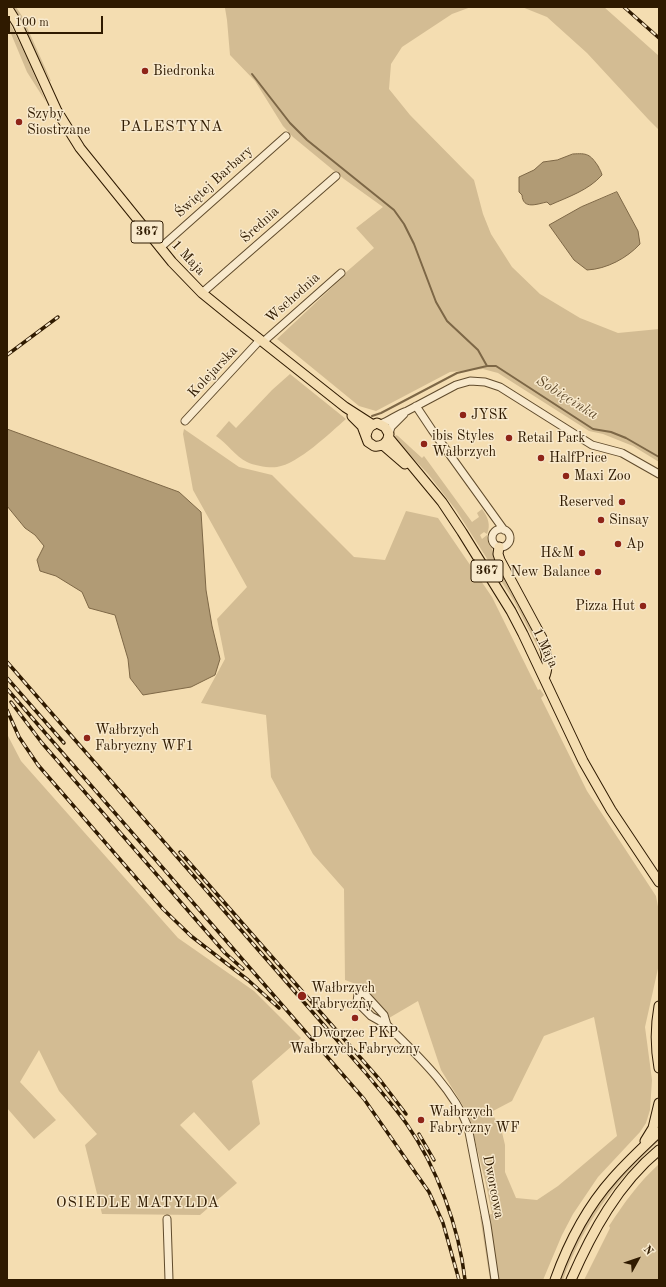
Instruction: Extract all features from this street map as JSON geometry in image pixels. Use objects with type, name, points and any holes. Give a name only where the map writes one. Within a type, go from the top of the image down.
[{"type":"main road","name":"1 Maja","points":[[7,7],[57,111],[80,148],[160,248],[202,293],[345,407],[362,426],[366,436]]},
{"type":"main road","name":"1 Maja","points":[[345,407],[376,424]]},
{"type":"main road","points":[[366,436],[368,429],[376,424]]},
{"type":"main road","name":"367","points":[[366,436],[371,444],[377,446],[387,439],[385,426],[376,424]]},
{"type":"main road","name":"1 Maja","points":[[387,439],[442,502],[495,584],[524,634],[587,767],[611,810],[659,882]]},
{"type":"main road","points":[[499,547],[498,554],[500,560],[542,638],[548,670],[544,678]]},
{"type":"main road","points":[[659,1006],[656,1025],[656,1049],[659,1068]]},
{"type":"main road","points":[[637,1152],[653,1128],[659,1103]]},
{"type":"main road","points":[[555,1280],[562,1262],[588,1212],[613,1178],[637,1152],[659,1132]]},
{"type":"main road","points":[[571,1280],[603,1216],[627,1183],[659,1150]]},
{"type":"street","name":"Świętej Barbary","points":[[160,248],[286,136]]},
{"type":"street","name":"Średnia","points":[[202,293],[336,176]]},
{"type":"street","name":"Wschodnia","points":[[262,341],[341,273]]},
{"type":"street","name":"Kolejarska","points":[[185,421],[262,341]]},
{"type":"street","points":[[376,424],[391,419],[456,385],[470,381],[485,382],[500,387],[592,445],[622,453],[659,474]]},
{"type":"street","points":[[416,406],[492,514],[509,535],[510,540],[505,546],[499,547],[492,541],[494,532],[492,514]]},
{"type":"street","points":[[387,439],[390,428],[407,411]]},
{"type":"street","points":[[494,532],[497,530],[504,530]]},
{"type":"street","name":"Dworcowa","points":[[387,1025],[384,1015],[364,993],[358,994],[356,1001],[371,1016],[387,1025],[442,1084],[463,1114],[468,1127],[487,1226],[494,1280]]},
{"type":"street","points":[[167,1219],[169,1280]]},
{"type":"shaded area","points":[[13,7],[16,7],[22,16],[51,81],[50,81]]},
{"type":"shaded area","points":[[471,7],[452,14],[402,47],[391,64],[389,89],[410,115],[474,180],[483,214],[491,234],[512,267],[540,294],[580,318],[618,333],[659,329],[659,462],[633,446],[603,434],[589,431],[498,373],[483,369],[450,372],[376,411],[359,406],[277,339],[343,277],[344,274],[374,248],[356,228],[383,207],[344,179],[293,137],[283,126],[255,81],[230,55],[225,8]]},
{"type":"shaded area","points":[[522,7],[604,7],[659,56],[659,130],[587,53],[547,17]]},
{"type":"shaded area","points":[[7,17],[46,102],[27,72],[7,24]]},
{"type":"shaded area","points":[[573,154],[588,155],[598,166],[602,175],[585,189],[550,205],[547,202],[535,205],[525,203],[519,192],[519,177],[534,170],[543,162],[557,160]]},
{"type":"shaded area","points":[[617,192],[638,231],[640,244],[629,254],[616,262],[587,270],[574,260],[549,225],[581,207]]},
{"type":"shaded area","points":[[290,374],[346,419],[323,440],[304,454],[285,465],[270,467],[258,466],[247,462],[216,436],[229,421],[236,428],[272,390]]},
{"type":"shaded area","points":[[7,429],[179,492],[201,512],[206,590],[212,626],[220,659],[215,675],[191,687],[143,695],[130,678],[128,659],[115,615],[89,608],[82,592],[56,576],[40,571],[37,560],[44,546],[35,535],[25,528],[7,506]]},
{"type":"shaded area","points":[[184,429],[239,467],[272,475],[354,557],[385,560],[406,511],[438,518],[492,597],[538,690],[540,689],[544,695],[541,698],[587,791],[656,896],[659,912],[659,964],[645,1027],[652,1080],[650,1110],[646,1123],[640,1132],[598,1177],[573,1214],[562,1235],[543,1280],[490,1280],[480,1216],[492,1214],[469,1117],[441,1070],[418,1001],[389,1018],[364,987],[345,980],[344,889],[313,854],[271,777],[266,715],[201,703],[225,659],[217,619],[247,587],[193,490],[183,434]],"holes":[[[594,1017],[617,1136],[558,1186],[537,1200],[516,1198],[505,1172],[505,1145],[501,1128],[494,1117],[493,1111],[512,1101],[544,1036]]]},
{"type":"shaded area","points":[[396,435],[422,458],[424,456],[472,522],[479,517],[477,513],[482,509],[484,512],[489,527],[487,534],[484,532],[480,535],[482,539],[487,535],[488,543],[493,551],[496,565],[498,565],[539,639],[543,657],[514,601],[456,510],[428,474],[395,439],[394,437]]},
{"type":"shaded area","points":[[7,734],[21,761],[178,938],[254,991],[301,1038],[252,1081],[260,1124],[229,1151],[194,1112],[180,1125],[237,1183],[200,1215],[102,1214],[85,1145],[97,1134],[59,1091],[39,1050],[20,1082],[56,1120],[34,1139],[7,1108]]},
{"type":"shaded area","points":[[659,1137],[659,1141],[629,1171],[602,1204],[580,1241],[563,1280],[560,1280],[579,1236],[605,1194],[626,1170]]},
{"type":"shaded area","points":[[659,1164],[659,1280],[584,1280],[610,1228],[609,1226],[632,1193]]},
{"type":"waterway","points":[[252,74],[290,123],[307,140],[394,210],[404,224],[414,244],[436,302],[447,321],[478,350],[487,366]]},
{"type":"waterway","name":"Sobięcinka","points":[[372,416],[381,413],[457,373],[487,366],[496,366],[593,429],[611,432],[626,438],[659,457]]},
{"type":"railway","points":[[624,7],[659,38]]},
{"type":"railway","points":[[7,355],[58,317]]},
{"type":"railway","points":[[7,662],[364,1071],[401,1116],[417,1140],[437,1178],[445,1198],[458,1239],[465,1280]]},
{"type":"railway","points":[[7,678],[64,743]]},
{"type":"railway","points":[[7,689],[364,1099],[429,1192],[443,1223],[459,1280]]},
{"type":"railway","points":[[11,702],[42,743],[225,953],[243,969]]},
{"type":"railway","points":[[7,710],[19,737],[38,765],[163,909],[191,936],[248,980],[279,1008]]},
{"type":"railway","points":[[180,852],[380,1080],[406,1114]]},
{"type":"railway","points":[[419,1134],[434,1160]]},
{"type":"place","name":"Biedronka","points":[[145,71]]},
{"type":"place","name":"Szyby Siostrzane","points":[[19,122]]},
{"type":"place","name":"JYSK","points":[[463,415]]},
{"type":"place","name":"Retail Park","points":[[509,438]]},
{"type":"place","name":"ibis Styles Wałbrzych","points":[[424,444]]},
{"type":"place","name":"HalfPrice","points":[[541,458]]},
{"type":"place","name":"Maxi Zoo","points":[[566,476]]},
{"type":"place","name":"Reserved","points":[[622,502]]},
{"type":"place","name":"Sinsay","points":[[601,520]]},
{"type":"place","name":"Ap","points":[[618,544]]},
{"type":"place","name":"H&M","points":[[582,553]]},
{"type":"place","name":"New Balance","points":[[598,572]]},
{"type":"place","name":"Pizza Hut","points":[[643,606]]},
{"type":"place","name":"Wałbrzych Fabryczny WF1","points":[[87,738]]},
{"type":"place","name":"Wałbrzych Fabryczny","points":[[302,996]]},
{"type":"place","name":"Dworzec PKP Wałbrzych Fabryczny","points":[[355,1018]]},
{"type":"place","name":"Wałbrzych Fabryczny WF","points":[[421,1120]]},
{"type":"district","name":"PALESTYNA","points":[[172,127]]},
{"type":"district","name":"OSIEDLE MATYLDA","points":[[138,1203]]}]
